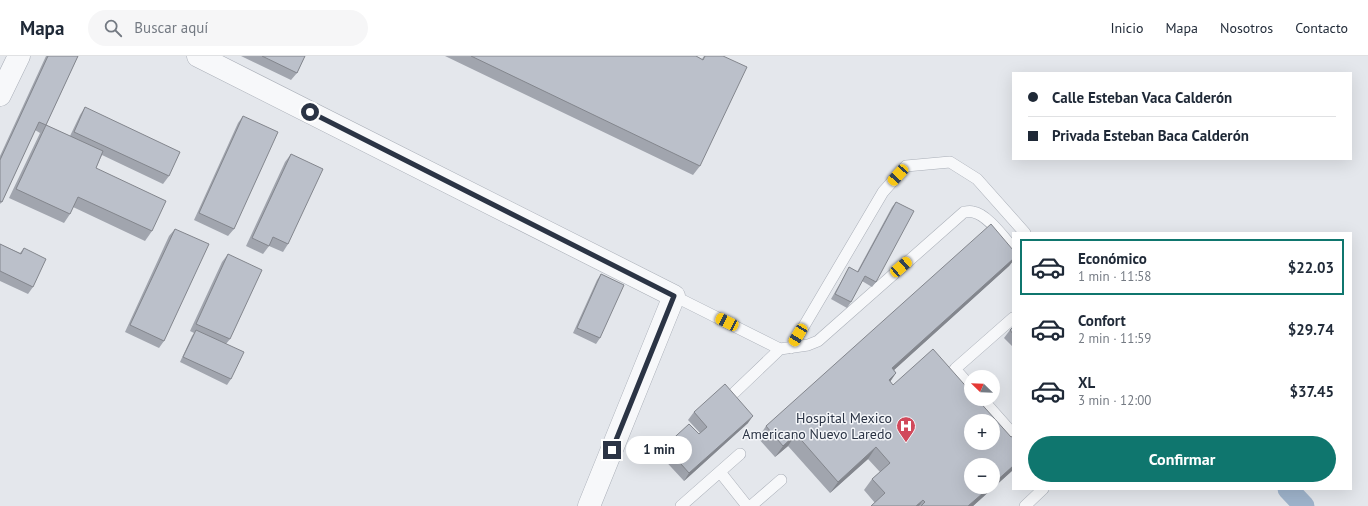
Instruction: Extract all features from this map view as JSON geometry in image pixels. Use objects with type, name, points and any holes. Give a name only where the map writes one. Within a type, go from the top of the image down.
[{"type":"street","points":[[0,95],[19,56]]},
{"type":"street","points":[[198,56],[674,296],[589,506]]},
{"type":"lane","points":[[735,392],[785,348],[882,192],[906,166],[950,162],[977,179],[1024,232]]},
{"type":"lane","points":[[674,296],[785,348],[808,345],[818,341],[964,212],[980,214],[1012,247]]},
{"type":"lane","points":[[964,379],[955,369],[1012,319]]},
{"type":"lane","points":[[988,406],[1012,433]]},
{"type":"lane","points":[[681,506],[740,454]]},
{"type":"lane","points":[[720,472],[747,506]]},
{"type":"lane","points":[[751,506],[781,480]]},
{"type":"lane","points":[[1025,506],[1042,490]]},
{"type":"building","points":[[48,56],[78,56],[46,125],[39,122],[2,202],[0,201],[0,160]]},
{"type":"building","points":[[262,56],[305,56],[297,73]]},
{"type":"building","points":[[471,56],[696,56],[703,60],[705,56],[723,56],[747,67],[700,166]]},
{"type":"building","points":[[85,107],[180,152],[169,176],[74,132]]},
{"type":"building","points":[[243,116],[278,132],[234,229],[199,213]]},
{"type":"building","points":[[46,125],[103,151],[96,168],[166,201],[152,231],[78,197],[70,214],[16,189]]},
{"type":"building","points":[[291,154],[323,169],[288,244],[273,237],[269,246],[252,238]]},
{"type":"building","points":[[896,202],[914,211],[876,282],[865,276],[851,302],[835,294],[849,267],[858,272]]},
{"type":"building","points":[[991,224],[1012,249],[1012,260],[892,368],[896,373],[889,380],[893,385],[933,349],[964,384],[964,406],[983,406],[990,414],[964,414],[964,450],[1000,450],[1000,425],[1012,436],[1012,467],[1000,478],[1000,458],[964,458],[964,494],[982,494],[968,506],[921,506],[925,502],[923,500],[916,506],[871,506],[885,493],[872,479],[890,463],[876,447],[838,482],[796,434],[783,446],[766,426]]},
{"type":"building","points":[[175,229],[209,244],[164,341],[130,325]]},
{"type":"building","points":[[0,244],[21,254],[24,248],[46,259],[33,287],[0,271]]},
{"type":"building","points":[[228,254],[262,270],[230,339],[196,324]]},
{"type":"building","points":[[601,274],[624,285],[600,338],[577,328]]},
{"type":"building","points":[[196,330],[244,352],[231,379],[183,357]]},
{"type":"building","points":[[725,384],[753,416],[689,473],[665,446],[689,424],[699,434],[707,427],[694,412]]},
{"type":"waterway","points":[[1289,490],[1304,506]]},
{"type":"place","name":"Hospital Mexico Americano Nuevo Laredo","points":[[906,443]]},
{"type":"route","points":[[310,112],[674,296],[612,450]]}]
